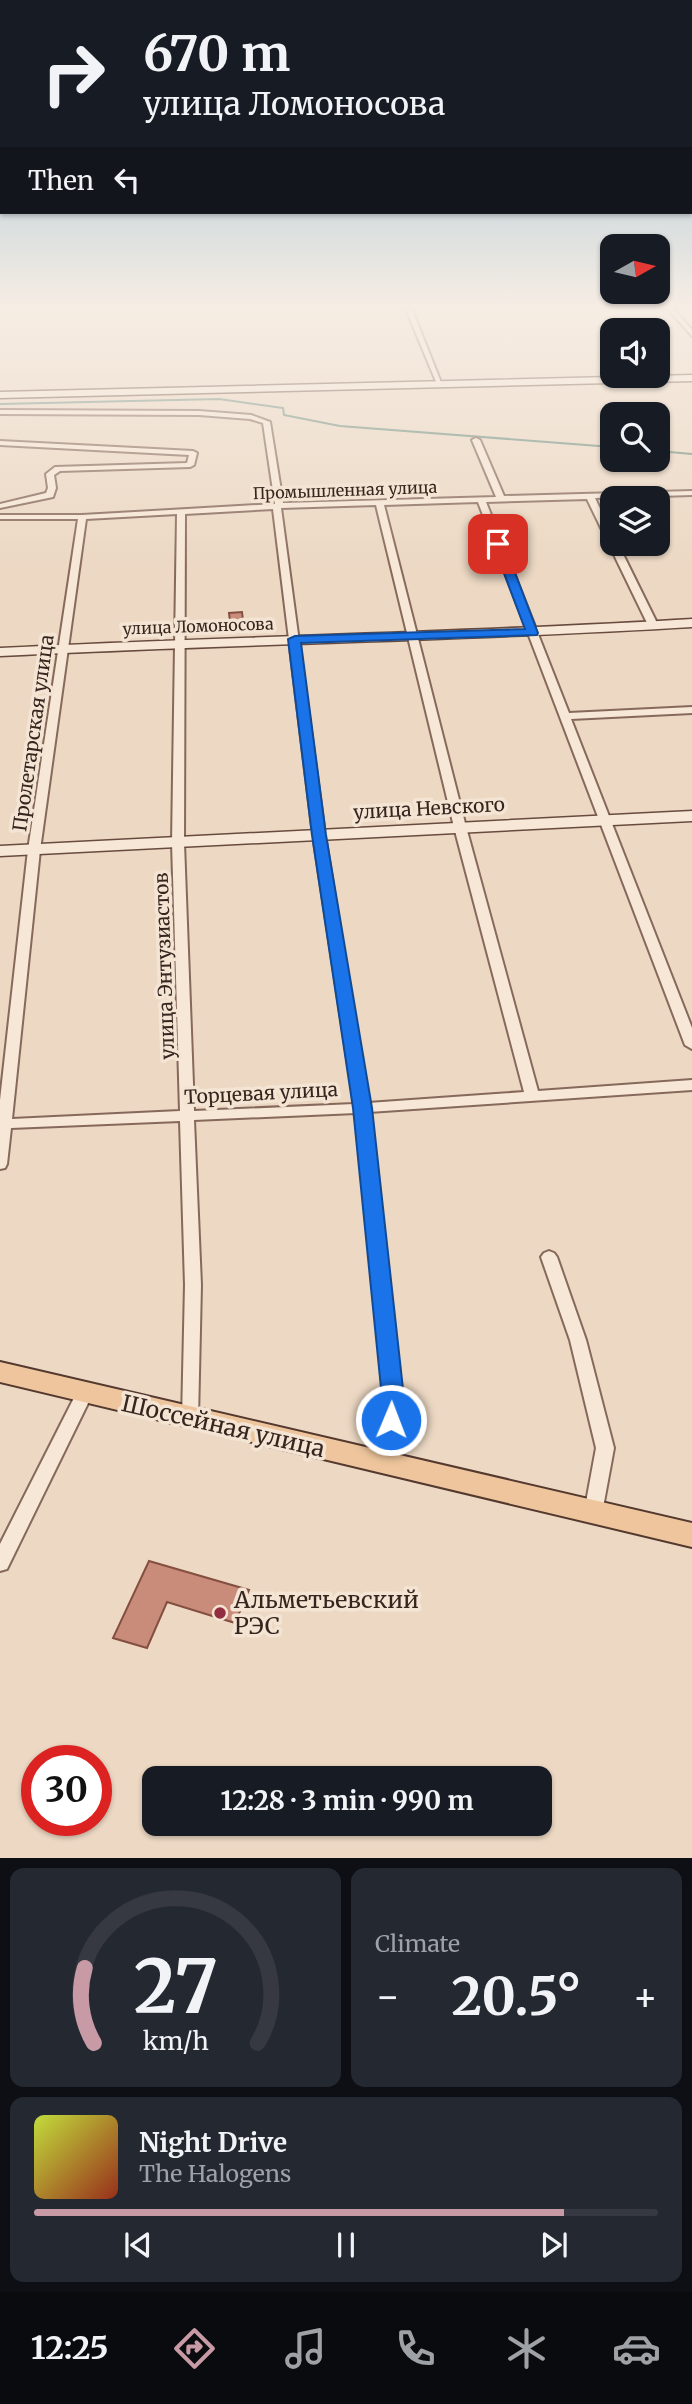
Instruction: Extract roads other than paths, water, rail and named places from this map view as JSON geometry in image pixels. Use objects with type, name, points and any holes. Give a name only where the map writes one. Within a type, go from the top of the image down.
[{"type":"main road","name":"Шоссейная улица","points":[[0,1373],[692,1535]]},
{"type":"street","points":[[0,395],[52,394]]},
{"type":"street","points":[[0,412],[199,413],[251,417],[266,422],[319,835],[362,1108],[393,1398],[387,1464]]},
{"type":"street","points":[[476,440],[501,499]]},
{"type":"street","points":[[0,443],[193,453],[190,465],[58,469],[50,474],[50,495],[0,506]]},
{"type":"street","name":"Промышленная улица","points":[[0,517],[82,517],[379,502],[691,495]]},
{"type":"street","points":[[590,496],[600,516]]},
{"type":"street","points":[[481,499],[692,1045]]},
{"type":"street","points":[[379,502],[460,827],[532,1095]]},
{"type":"street","name":"улица Энтузиастов","points":[[181,513],[178,842],[190,1115],[193,1285],[190,1419]]},
{"type":"street","name":"Пролетарская улица","points":[[0,1164],[2,1124],[34,850],[82,517]]},
{"type":"street","points":[[619,556],[653,625]]},
{"type":"street","name":"улица Ломоносова","points":[[0,652],[178,643],[532,633],[692,623]]},
{"type":"street","points":[[565,716],[692,710]]},
{"type":"street","name":"улица Невского","points":[[0,851],[692,816]]},
{"type":"street","name":"Торцевая улица","points":[[2,1124],[362,1108],[692,1085]]},
{"type":"street","points":[[549,1257],[578,1340],[604,1448],[593,1513]]},
{"type":"street","points":[[0,1563],[85,1394]]},
{"type":"waterway","points":[[0,404],[219,399],[283,408],[284,415],[340,426],[600,446]]},
{"type":"waterway","points":[[670,452],[692,454]]},
{"type":"place","name":"Альметьевский РЭС","points":[[220,1613]]}]
